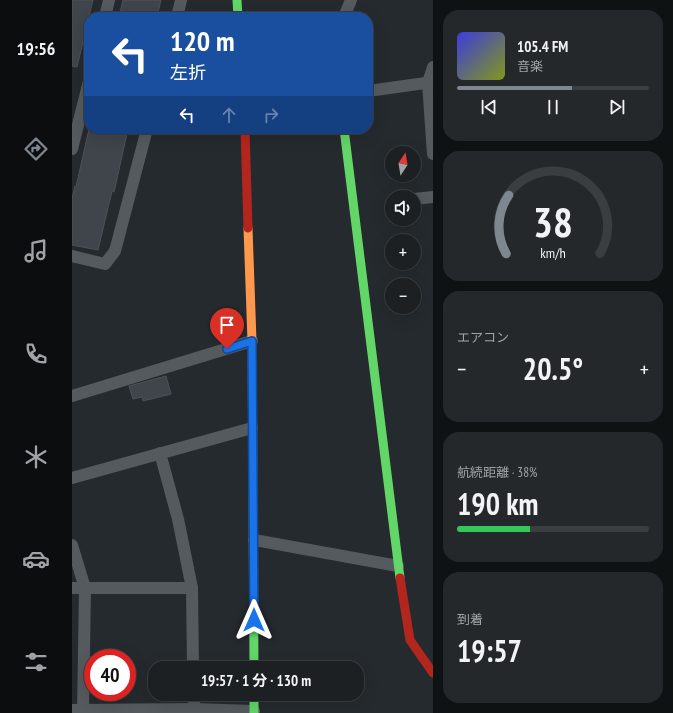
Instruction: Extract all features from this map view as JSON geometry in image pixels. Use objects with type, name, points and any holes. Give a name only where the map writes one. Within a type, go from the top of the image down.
[{"type":"street","points":[[106,12],[109,0]]},
{"type":"street","points":[[178,12],[181,0]]},
{"type":"street","points":[[236,0],[237,12]]},
{"type":"street","points":[[346,12],[351,0]]},
{"type":"street","points":[[433,67],[430,83],[433,154]]},
{"type":"street","points":[[373,90],[430,83]]},
{"type":"street","points":[[72,149],[84,101]]},
{"type":"street","points":[[72,256],[105,264],[115,251],[146,134]]},
{"type":"street","points":[[245,134],[252,341],[254,661]]},
{"type":"street","points":[[345,134],[398,566],[410,640],[433,673]]},
{"type":"street","points":[[421,198],[433,196]]},
{"type":"street","points":[[72,396],[252,341]]},
{"type":"street","points":[[72,478],[252,428]]},
{"type":"street","points":[[160,453],[178,519],[192,588],[193,661]]},
{"type":"street","points":[[254,540],[398,566]]},
{"type":"street","points":[[72,545],[85,588],[79,711],[194,709],[254,712],[254,701]]},
{"type":"street","points":[[72,588],[192,588]]},
{"type":"street","points":[[194,701],[194,709]]},
{"type":"building","points":[[72,0],[93,0],[90,12],[84,12],[84,38],[77,67],[72,66]]},
{"type":"building","points":[[123,0],[161,0],[158,12],[120,12]]},
{"type":"building","points":[[88,134],[127,134],[114,192],[112,191],[98,250],[72,245],[72,198],[75,186],[76,187]]},
{"type":"building","points":[[166,376],[171,394],[143,401],[142,397],[133,399],[129,386]]},
{"type":"traffic: fast","points":[[237,0],[238,12]]},
{"type":"traffic: fast","points":[[345,134],[400,578]]},
{"type":"traffic: fast","points":[[253,488],[254,661]]},
{"type":"traffic: fast","points":[[254,701],[254,713]]},
{"type":"traffic: slow","points":[[248,228],[252,341],[253,488]]},
{"type":"traffic: jam","points":[[245,134],[248,228]]},
{"type":"traffic: jam","points":[[400,578],[410,640],[433,673]]},
{"type":"route","points":[[227,349],[252,341],[254,620]]}]
